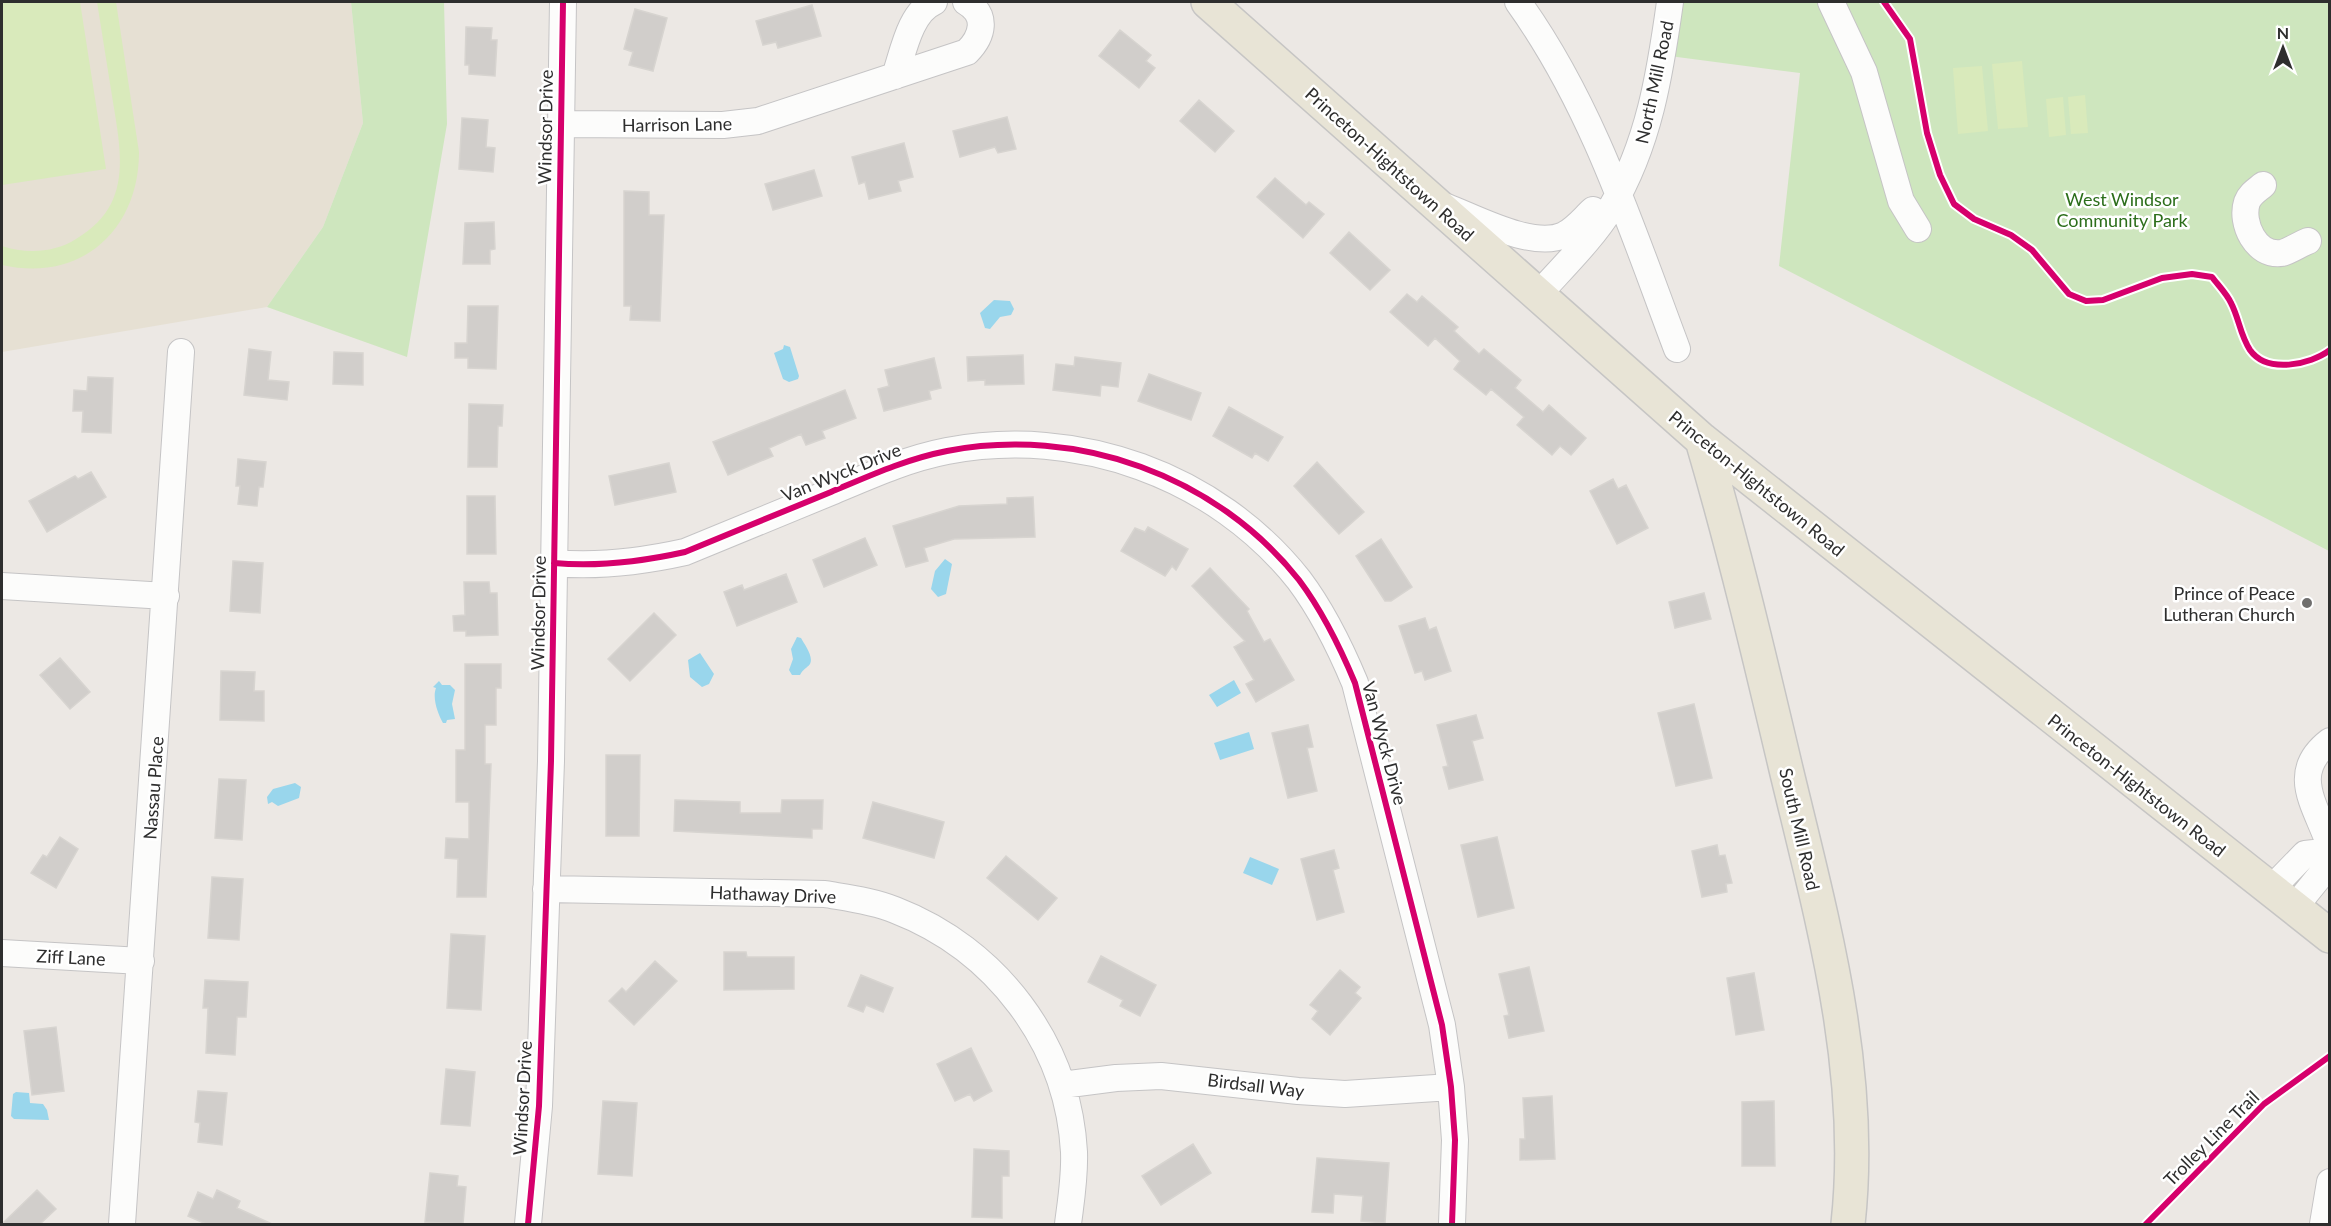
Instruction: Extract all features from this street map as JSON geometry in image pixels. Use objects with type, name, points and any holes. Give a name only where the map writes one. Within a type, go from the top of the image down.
[{"type":"main road","name":"Princeton-Hightstown Road","points":[[1208,2],[1702,440],[2330,936]]},
{"type":"main road","name":"South Mill Road","points":[[1702,440],[1726,522],[1781,748],[1842,1019],[1850,1077],[1853,1136],[1848,1224]]},
{"type":"street","name":"Windsor Drive","points":[[528,1224],[539,1106],[546,889],[563,2]]},
{"type":"street","points":[[895,76],[916,19],[927,5],[934,2]]},
{"type":"street","name":"Harrison Lane","points":[[560,124],[735,124],[783,114],[967,52],[977,42],[982,28],[978,14],[966,2]]},
{"type":"street","points":[[1518,2],[1549,47],[1576,95],[1617,193],[1677,349]]},
{"type":"street","name":"North Mill Road","points":[[1538,296],[1606,214],[1636,160],[1661,68],[1670,2]]},
{"type":"street","points":[[1831,2],[1864,72],[1901,201],[1918,229]]},
{"type":"street","points":[[2263,184],[2251,195],[2245,213],[2253,238],[2266,249],[2282,253],[2308,241]]},
{"type":"street","name":"North Mill Road","points":[[1433,201],[1493,226],[1540,240],[1563,236],[1603,200],[1617,193]]},
{"type":"street","name":"Nassau Place","points":[[122,1224],[181,352]]},
{"type":"street","name":"Van Wyck Drive","points":[[554,563],[610,565],[648,561],[685,552],[909,461],[983,446],[1020,444],[1095,453],[1131,463],[1199,494],[1236,518],[1269,547],[1309,595],[1341,648],[1355,683],[1439,1014],[1451,1087],[1455,1140],[1452,1224]]},
{"type":"street","points":[[2,586],[166,596]]},
{"type":"street","points":[[2330,741],[2316,751],[2306,771],[2307,783],[2330,846]]},
{"type":"street","name":"Hathaway Drive","points":[[546,889],[825,894],[858,899],[894,909],[958,942],[1004,984],[1028,1014],[1042,1038],[1062,1085],[1074,1152],[1073,1186],[1068,1224]]},
{"type":"street","name":"Ziff Lane","points":[[2,953],[141,961]]},
{"type":"street","name":"Birdsall Way","points":[[1062,1085],[1116,1078],[1161,1076],[1345,1094],[1451,1087]]},
{"type":"street","points":[[2323,1224],[2330,1182]]},
{"type":"shaded area","points":[[2,2],[351,2],[363,123],[323,227],[267,307],[2,352]]},
{"type":"green space","points":[[2,2],[80,2],[106,169],[2,185]]},
{"type":"green space","points":[[97,2],[116,2],[139,152],[136,180],[129,206],[116,227],[100,245],[80,258],[56,266],[30,269],[2,265],[2,246],[11,249],[40,251],[59,247],[76,239],[95,225],[107,210],[115,194],[120,157]]},
{"type":"green space","points":[[351,2],[444,2],[447,124],[407,357],[267,307],[323,227],[363,123]]},
{"type":"green space","name":"West Windsor Community Park","points":[[1671,2],[2329,2],[2329,551],[1779,266],[1800,73],[1662,55]]},
{"type":"green space","points":[[2022,61],[2028,127],[1998,129],[1992,64]]},
{"type":"green space","points":[[1982,66],[1988,131],[1958,134],[1953,68]]},
{"type":"green space","points":[[2085,95],[2088,133],[2071,134],[2068,97]]},
{"type":"green space","points":[[2063,97],[2066,135],[2049,137],[2046,99]]},
{"type":"water","points":[[994,300],[1010,301],[1014,309],[1011,315],[1000,317],[990,329],[985,328],[980,313]]},
{"type":"water","points":[[784,345],[790,347],[799,376],[798,379],[789,382],[783,379],[774,353],[783,349]]},
{"type":"water","points":[[945,559],[952,564],[946,594],[938,597],[931,589],[935,571]]},
{"type":"water","points":[[797,637],[801,638],[810,654],[811,661],[800,675],[792,675],[789,670],[793,659],[791,649]]},
{"type":"water","points":[[700,653],[714,674],[709,684],[702,687],[690,677],[688,660]]},
{"type":"water","points":[[1234,680],[1241,693],[1217,707],[1209,695]]},
{"type":"water","points":[[439,681],[442,685],[450,685],[455,690],[452,704],[455,719],[447,720],[446,723],[443,723],[441,719],[435,701],[436,688],[433,687]]},
{"type":"water","points":[[1249,732],[1254,749],[1220,760],[1214,743]]},
{"type":"water","points":[[295,783],[301,787],[299,798],[278,806],[272,802],[268,804],[267,797],[273,789]]},
{"type":"water","points":[[1250,857],[1279,869],[1272,885],[1243,873]]},
{"type":"water","points":[[16,1092],[29,1093],[30,1103],[43,1104],[49,1120],[14,1119],[11,1116],[13,1094]]},
{"type":"building","points":[[812,5],[821,36],[778,48],[776,42],[763,45],[756,21]]},
{"type":"building","points":[[635,9],[667,18],[653,71],[629,65],[633,52],[624,49]]},
{"type":"building","points":[[466,27],[492,28],[491,40],[497,40],[495,76],[469,74],[469,65],[465,65]]},
{"type":"building","points":[[1120,30],[1151,55],[1146,61],[1155,68],[1139,88],[1099,56]]},
{"type":"building","points":[[1199,100],[1234,131],[1215,152],[1180,121]]},
{"type":"building","points":[[1007,117],[1016,149],[998,153],[995,147],[960,157],[953,131]]},
{"type":"building","points":[[462,118],[488,120],[486,147],[495,148],[493,172],[459,169]]},
{"type":"building","points":[[904,143],[913,177],[898,181],[901,191],[869,199],[865,182],[859,184],[852,157]]},
{"type":"building","points":[[814,170],[822,196],[773,210],[765,184]]},
{"type":"building","points":[[1275,178],[1306,205],[1309,202],[1324,214],[1303,238],[1257,197]]},
{"type":"building","points":[[624,191],[649,192],[649,215],[664,215],[660,321],[630,320],[631,306],[624,306]]},
{"type":"building","points":[[494,222],[495,249],[490,250],[490,264],[463,264],[465,223]]},
{"type":"building","points":[[1349,232],[1390,270],[1370,290],[1330,253]]},
{"type":"building","points":[[1407,294],[1417,302],[1422,296],[1458,327],[1454,331],[1479,354],[1484,349],[1521,380],[1515,388],[1543,412],[1549,405],[1586,438],[1571,455],[1560,446],[1552,455],[1517,425],[1524,417],[1491,389],[1486,395],[1454,369],[1460,361],[1435,338],[1428,346],[1390,312]]},
{"type":"building","points":[[468,306],[498,306],[496,369],[468,368],[468,358],[455,358],[455,343],[467,343]]},
{"type":"building","points":[[249,349],[271,352],[268,380],[289,382],[287,400],[244,395]]},
{"type":"building","points":[[334,352],[363,353],[363,385],[333,384]]},
{"type":"building","points":[[1023,355],[1024,384],[985,385],[985,380],[968,381],[967,357]]},
{"type":"building","points":[[1075,357],[1121,363],[1118,387],[1101,385],[1100,396],[1053,390],[1056,364],[1074,366]]},
{"type":"building","points":[[934,358],[941,388],[929,391],[931,399],[884,411],[878,389],[889,386],[885,370]]},
{"type":"building","points":[[1149,374],[1201,393],[1191,420],[1138,401]]},
{"type":"building","points":[[88,377],[113,378],[111,433],[82,432],[83,411],[73,411],[74,390],[87,391]]},
{"type":"building","points":[[845,390],[856,418],[822,431],[825,438],[806,445],[801,434],[769,448],[773,456],[728,475],[713,442]]},
{"type":"building","points":[[469,404],[503,405],[502,426],[498,426],[497,467],[468,467]]},
{"type":"building","points":[[1229,407],[1283,437],[1268,461],[1255,453],[1252,458],[1213,436]]},
{"type":"building","points":[[238,459],[266,462],[263,487],[259,487],[257,506],[238,504],[240,486],[236,486]]},
{"type":"building","points":[[1317,462],[1364,512],[1339,534],[1294,486]]},
{"type":"building","points":[[669,463],[676,492],[615,505],[609,476]]},
{"type":"building","points":[[91,472],[106,497],[47,532],[29,501],[75,476],[78,479]]},
{"type":"building","points":[[1613,479],[1618,489],[1626,485],[1648,528],[1617,544],[1590,491]]},
{"type":"building","points":[[467,496],[495,496],[496,554],[467,554]]},
{"type":"building","points":[[1033,497],[1035,537],[954,539],[924,548],[928,561],[906,567],[893,526],[959,506],[1007,504],[1007,498]]},
{"type":"building","points":[[1148,527],[1188,549],[1176,570],[1172,566],[1165,576],[1121,551],[1135,528],[1145,532]]},
{"type":"building","points":[[865,538],[877,565],[824,587],[813,560]]},
{"type":"building","points":[[1381,539],[1412,587],[1391,601],[1385,601],[1356,556]]},
{"type":"building","points":[[233,561],[263,563],[260,613],[230,611]]},
{"type":"building","points":[[1210,568],[1249,609],[1247,611],[1264,642],[1270,639],[1294,680],[1256,702],[1246,684],[1254,680],[1234,647],[1245,641],[1192,586]]},
{"type":"building","points":[[786,574],[797,602],[737,626],[724,592],[742,585],[744,590]]},
{"type":"building","points":[[464,582],[489,582],[490,593],[497,593],[498,635],[466,636],[466,631],[454,631],[453,616],[465,615]]},
{"type":"building","points":[[1704,593],[1711,619],[1675,628],[1669,602]]},
{"type":"building","points":[[654,613],[676,635],[630,681],[608,659]]},
{"type":"building","points":[[1425,618],[1429,630],[1436,627],[1451,671],[1425,680],[1422,671],[1415,673],[1399,626]]},
{"type":"building","points":[[60,658],[90,692],[70,709],[40,675]]},
{"type":"building","points":[[465,664],[501,664],[501,688],[496,688],[496,725],[485,725],[485,764],[491,764],[486,897],[457,897],[458,859],[445,858],[446,838],[469,839],[469,802],[456,802],[456,750],[465,750]]},
{"type":"building","points":[[221,671],[255,672],[254,691],[264,691],[264,721],[220,720]]},
{"type":"building","points":[[1694,704],[1712,778],[1676,786],[1658,713]]},
{"type":"building","points":[[1476,715],[1483,738],[1472,741],[1483,780],[1449,789],[1443,767],[1448,766],[1437,725]]},
{"type":"building","points":[[1308,725],[1313,747],[1307,748],[1317,791],[1288,798],[1272,733]]},
{"type":"building","points":[[606,755],[640,755],[639,836],[606,836]]},
{"type":"building","points":[[219,779],[246,780],[242,840],[215,838]]},
{"type":"building","points":[[675,800],[740,802],[740,813],[781,813],[782,800],[823,800],[822,829],[812,829],[812,838],[674,831]]},
{"type":"building","points":[[873,802],[944,822],[934,858],[863,838]]},
{"type":"building","points":[[60,837],[78,849],[56,888],[31,873],[43,855],[47,857]]},
{"type":"building","points":[[1497,837],[1514,908],[1478,917],[1461,845]]},
{"type":"building","points":[[1717,845],[1719,856],[1725,855],[1732,883],[1726,884],[1727,892],[1702,897],[1692,851]]},
{"type":"building","points":[[1334,850],[1339,868],[1333,870],[1344,912],[1317,920],[1301,859]]},
{"type":"building","points":[[1006,856],[1057,898],[1038,920],[987,878]]},
{"type":"building","points":[[212,877],[243,879],[239,940],[208,938]]},
{"type":"building","points":[[451,934],[485,936],[481,1010],[447,1008]]},
{"type":"building","points":[[724,952],[746,952],[747,957],[794,957],[794,989],[724,990]]},
{"type":"building","points":[[1101,956],[1156,985],[1140,1016],[1120,1006],[1123,1000],[1088,982]]},
{"type":"building","points":[[655,961],[677,981],[634,1025],[609,1001],[622,988],[626,992]]},
{"type":"building","points":[[1529,967],[1544,1031],[1509,1038],[1504,1016],[1509,1015],[1499,974]]},
{"type":"building","points":[[1340,970],[1360,987],[1355,993],[1361,998],[1330,1035],[1312,1019],[1318,1011],[1310,1005]]},
{"type":"building","points":[[1754,973],[1764,1030],[1736,1035],[1727,978]]},
{"type":"building","points":[[861,975],[893,988],[883,1012],[866,1005],[863,1012],[848,1006]]},
{"type":"building","points":[[205,980],[248,982],[246,1017],[237,1017],[235,1055],[206,1053],[208,1008],[203,1008]]},
{"type":"building","points":[[56,1027],[64,1091],[32,1095],[24,1031]]},
{"type":"building","points":[[971,1048],[992,1091],[974,1101],[970,1094],[955,1101],[937,1064]]},
{"type":"building","points":[[446,1069],[475,1072],[470,1126],[441,1124]]},
{"type":"building","points":[[198,1091],[227,1093],[222,1145],[198,1142],[200,1123],[195,1122]]},
{"type":"building","points":[[1552,1096],[1555,1159],[1520,1160],[1520,1139],[1525,1139],[1523,1098]]},
{"type":"building","points":[[603,1101],[637,1103],[632,1176],[598,1174]]},
{"type":"building","points":[[1774,1101],[1775,1166],[1742,1166],[1742,1102]]},
{"type":"building","points":[[1193,1144],[1211,1173],[1161,1205],[1142,1176]]},
{"type":"building","points":[[974,1149],[1009,1151],[1009,1176],[1002,1176],[1002,1218],[972,1217]]},
{"type":"building","points":[[1317,1158],[1389,1163],[1385,1223],[1361,1221],[1363,1196],[1334,1194],[1333,1213],[1312,1212]]},
{"type":"building","points":[[430,1173],[458,1176],[457,1186],[466,1187],[463,1224],[425,1222]]},
{"type":"building","points":[[37,1190],[56,1209],[40,1224],[2,1224]]},
{"type":"building","points":[[217,1190],[240,1201],[237,1208],[272,1224],[206,1224],[188,1216],[198,1192],[213,1199]]},
{"type":"cycle path","points":[[528,1224],[539,1106],[551,761],[563,2]]},
{"type":"cycle path","points":[[1884,2],[1910,39],[1927,133],[1940,175],[1954,204],[1974,219],[2011,235],[2032,250],[2069,294],[2086,301],[2103,300],[2162,278],[2192,274],[2212,277],[2229,300],[2247,344],[2257,358],[2278,365],[2289,365],[2311,360],[2330,350]]},
{"type":"cycle path","points":[[554,563],[619,563],[685,552],[902,463],[947,451],[996,445],[1045,446],[1094,453],[1141,467],[1185,486],[1227,512],[1265,543],[1299,580],[1330,630],[1355,683],[1442,1025],[1451,1087],[1455,1140],[1452,1224]]},
{"type":"cycle path","name":"Trolley Line Trail","points":[[2146,1224],[2264,1104],[2330,1056]]},
{"type":"place","name":"Prince of Peace Lutheran Church","points":[[2307,603]]}]
